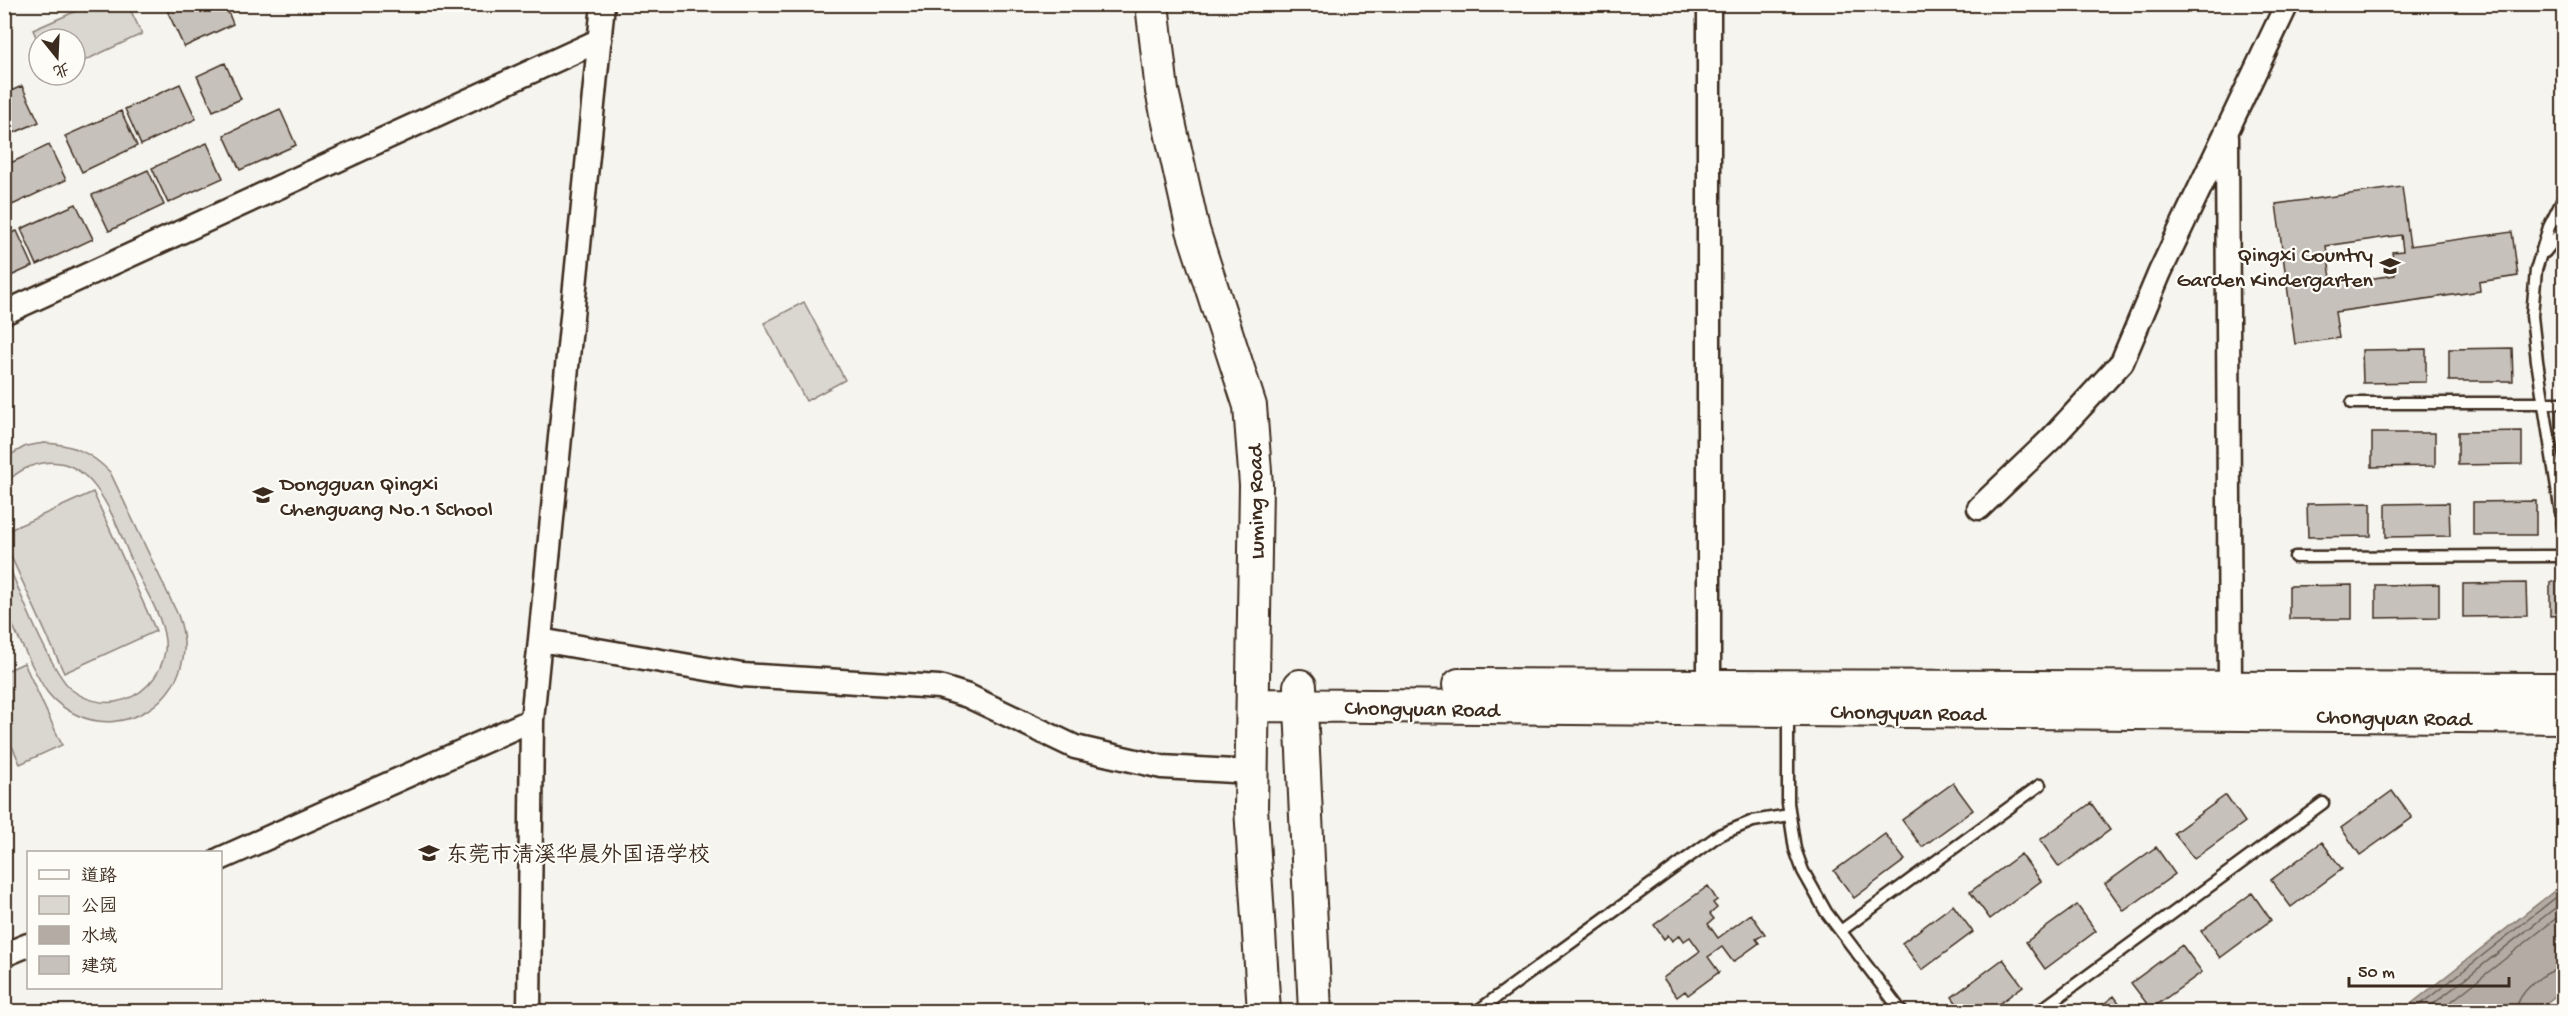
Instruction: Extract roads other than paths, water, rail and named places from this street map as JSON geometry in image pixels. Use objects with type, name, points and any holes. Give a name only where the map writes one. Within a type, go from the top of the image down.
[{"type":"street","points":[[529,1011],[532,720],[603,4]]},
{"type":"street","name":"Luming Road","points":[[1152,4],[1162,91],[1193,230],[1250,406],[1256,485],[1251,772],[1264,1011]]},
{"type":"street","points":[[1709,4],[1709,686]]},
{"type":"street","points":[[1979,508],[2051,439],[2122,362],[2160,272],[2287,4]]},
{"type":"street","points":[[4,314],[600,40]]},
{"type":"street","points":[[2227,130],[2230,688]]},
{"type":"street","points":[[540,640],[742,675],[939,687],[968,696],[1075,747],[1162,767],[1251,772]]},
{"type":"street","name":"Chongyuan Road","points":[[1254,695],[1709,686],[2564,689]]},
{"type":"street","points":[[1301,695],[1315,1011]]},
{"type":"street","name":"Chongyuan Road","points":[[1301,695],[1788,710],[2564,717]]},
{"type":"street","points":[[222,858],[532,720]]},
{"type":"street","points":[[4,956],[27,945]]},
{"type":"lane","points":[[2564,197],[2548,227],[2536,270],[2532,316],[2543,403],[2564,532]]},
{"type":"lane","points":[[2536,270],[2551,242],[2564,228]]},
{"type":"lane","points":[[2352,403],[2564,403]]},
{"type":"lane","points":[[2295,557],[2564,556]]},
{"type":"lane","points":[[1788,710],[1789,815],[1795,849],[1803,871],[1814,893],[1902,1011]]},
{"type":"lane","points":[[1842,930],[2040,786]]},
{"type":"lane","points":[[2038,1011],[2323,803]]},
{"type":"lane","points":[[1476,1011],[1719,835],[1753,821],[1789,815]]},
{"type":"water","points":[[2563,884],[2563,990],[2536,1011],[2402,1011]]},
{"type":"place","name":"Qingxi Country Garden Kindergarten","points":[[2390,266]]},
{"type":"place","name":"Dongguan Qingxi Chenguang No.1 School","points":[[263,495]]},
{"type":"place","name":"东莞市清溪华晨外国语学校","points":[[429,853]]}]
